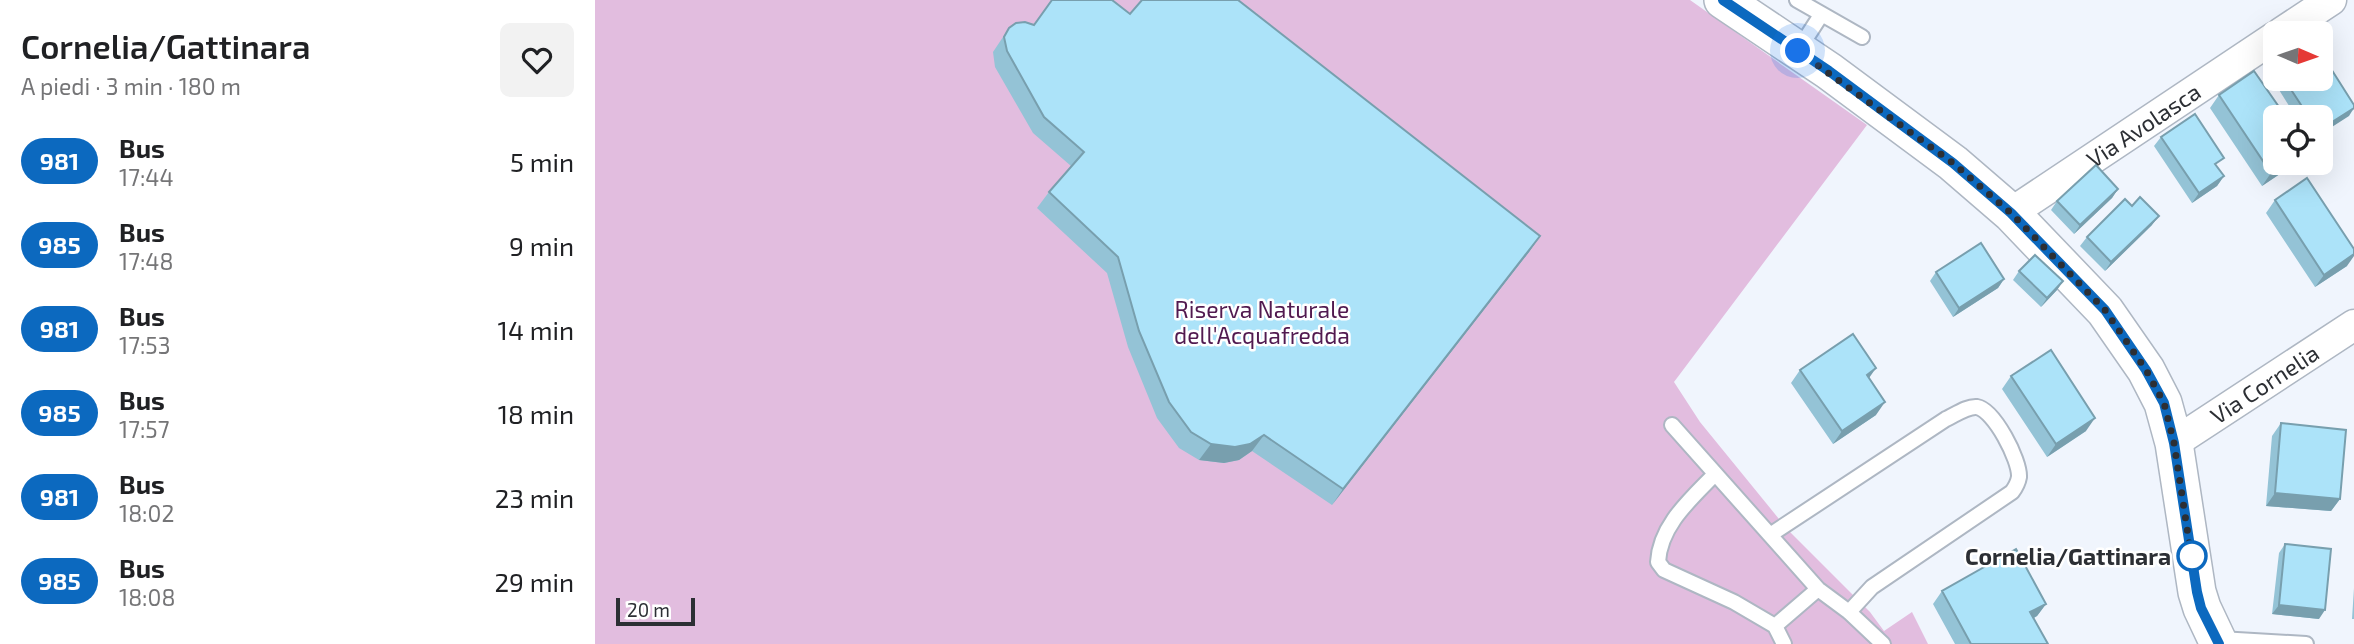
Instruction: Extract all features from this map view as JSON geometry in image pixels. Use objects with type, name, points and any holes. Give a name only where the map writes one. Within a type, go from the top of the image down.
[{"type":"street","points":[[1723,0],[1953,163],[2011,213],[2083,286],[2115,324],[2161,397],[2174,443],[2197,592],[2213,641]]},
{"type":"street","points":[[2299,21],[2331,0]]},
{"type":"street","name":"Via Avolasca","points":[[2011,213],[2263,45]]},
{"type":"street","name":"Via Cornelia","points":[[2174,443],[2354,325]]},
{"type":"lane","points":[[1797,0],[1862,37]]},
{"type":"lane","points":[[1798,51],[1821,15]]},
{"type":"lane","points":[[1770,535],[1946,419],[1972,407],[1981,408],[1992,416],[2013,453],[2019,475],[2012,492],[1872,587],[1849,612]]},
{"type":"lane","points":[[1672,425],[1818,589],[1849,612],[1883,644]]},
{"type":"lane","points":[[1715,474],[1685,505],[1663,534],[1658,562],[1664,570],[1734,602],[1775,626],[1784,644]]},
{"type":"lane","points":[[1775,626],[1818,589]]},
{"type":"lane","points":[[2213,641],[2306,644]]},
{"type":"green space","name":"Riserva Naturale dell'Acquafredda","points":[[595,0],[1690,0],[1867,125],[1674,382],[1700,422],[1788,530],[1870,612],[1884,631],[1912,612],[1928,644],[595,644]]},
{"type":"building","points":[[1052,0],[1112,0],[1130,14],[1142,0],[1238,0],[1540,236],[1343,489],[1264,435],[1250,444],[1235,447],[1211,444],[1191,432],[1169,402],[1139,331],[1118,257],[1049,192],[1084,152],[1044,117],[1007,51],[1004,37],[1009,28],[1016,23],[1034,25]]},
{"type":"building","points":[[2254,71],[2263,84],[2263,91],[2268,91],[2278,105],[2263,105],[2263,161],[2219,95]]},
{"type":"building","points":[[2333,72],[2354,108],[2333,121],[2333,105],[2301,105],[2292,91],[2333,91]]},
{"type":"building","points":[[2195,114],[2224,158],[2215,164],[2224,176],[2199,193],[2161,137]]},
{"type":"building","points":[[2096,165],[2118,189],[2080,225],[2057,201]]},
{"type":"building","points":[[2307,178],[2354,249],[2354,254],[2324,275],[2275,200]]},
{"type":"building","points":[[2140,197],[2159,216],[2111,262],[2087,237],[2125,199],[2132,206]]},
{"type":"building","points":[[1981,243],[2004,279],[1959,308],[1936,272]]},
{"type":"building","points":[[2035,255],[2063,281],[2047,298],[2019,271]]},
{"type":"building","points":[[1853,334],[1876,368],[1867,375],[1885,402],[1842,431],[1800,370]]},
{"type":"building","points":[[2051,350],[2095,418],[2056,444],[2011,376]]},
{"type":"building","points":[[2281,423],[2346,430],[2340,499],[2275,493]]},
{"type":"building","points":[[2285,544],[2331,549],[2325,610],[2279,605]]},
{"type":"building","points":[[2016,549],[2046,604],[2030,612],[2048,644],[1971,644],[1942,591]]},
{"type":"bus line","name":"981","points":[[1723,0],[1829,71],[1953,163],[2011,213],[2105,310],[2146,370],[2164,403],[2174,443],[2197,592],[2201,608],[2219,644]]},
{"type":"place","name":"Cornelia/Gattinara","points":[[2192,556]]},
{"type":"route","points":[[1798,51],[1953,163],[2011,213],[2105,310],[2146,370],[2164,403],[2174,443],[2193,567],[2192,556]]}]
